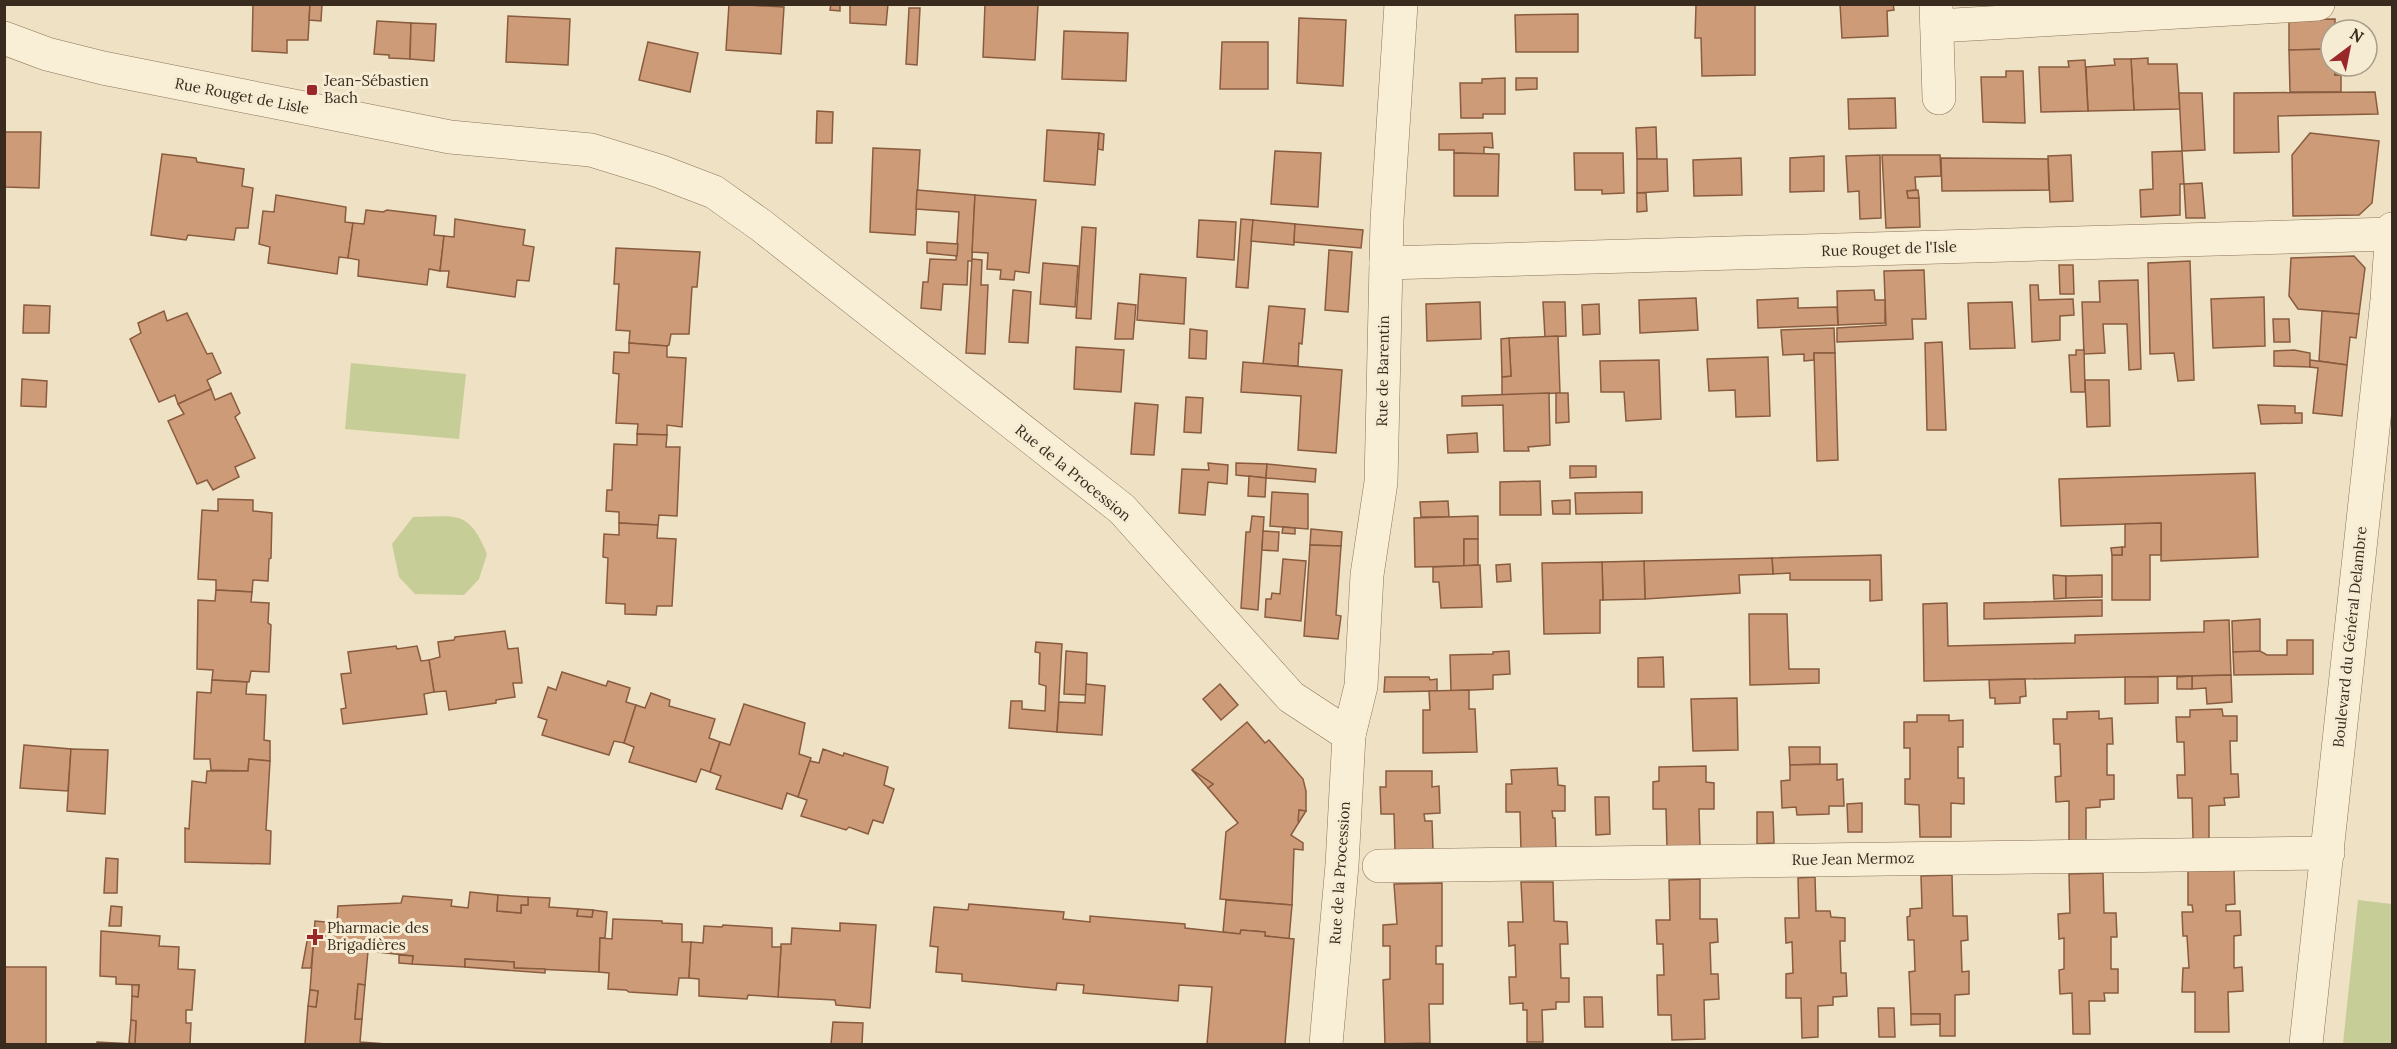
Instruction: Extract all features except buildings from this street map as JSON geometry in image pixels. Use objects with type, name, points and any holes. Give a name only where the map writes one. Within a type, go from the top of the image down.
[{"type":"street","name":"Rue de Barentin","points":[[1350,735],[1361,686],[1367,574],[1381,482],[1387,220],[1401,4]]},
{"type":"street","points":[[1940,98],[1936,15],[2318,4]]},
{"type":"street","name":"Rue Rouget de Lisle","points":[[4,38],[47,54],[103,68],[450,137],[591,150]]},
{"type":"street","name":"Rue de la Procession","points":[[591,150],[659,171],[714,192],[762,226],[1122,509],[1291,697],[1350,735],[1342,865],[1326,1044]]},
{"type":"street","name":"Rue Rouget de l'Isle","points":[[1386,263],[2392,232]]},
{"type":"street","name":"Boulevard du Général Delambre","points":[[2306,1044],[2390,300],[2392,232]]},
{"type":"street","name":"Rue Jean Mermoz","points":[[1378,866],[2328,853]]},
{"type":"green space","points":[[351,363],[466,374],[459,439],[345,429]]},
{"type":"green space","points":[[413,517],[459,518],[467,522],[480,539],[487,554],[479,579],[464,595],[415,594],[399,577],[392,544]]},
{"type":"green space","points":[[2358,900],[2392,904],[2392,1044],[2343,1044]]},
{"type":"place","name":"Jean-Sébastien Bach","points":[[312,90]]},
{"type":"place","name":"Pharmacie des Brigadières","points":[[315,937]]}]
